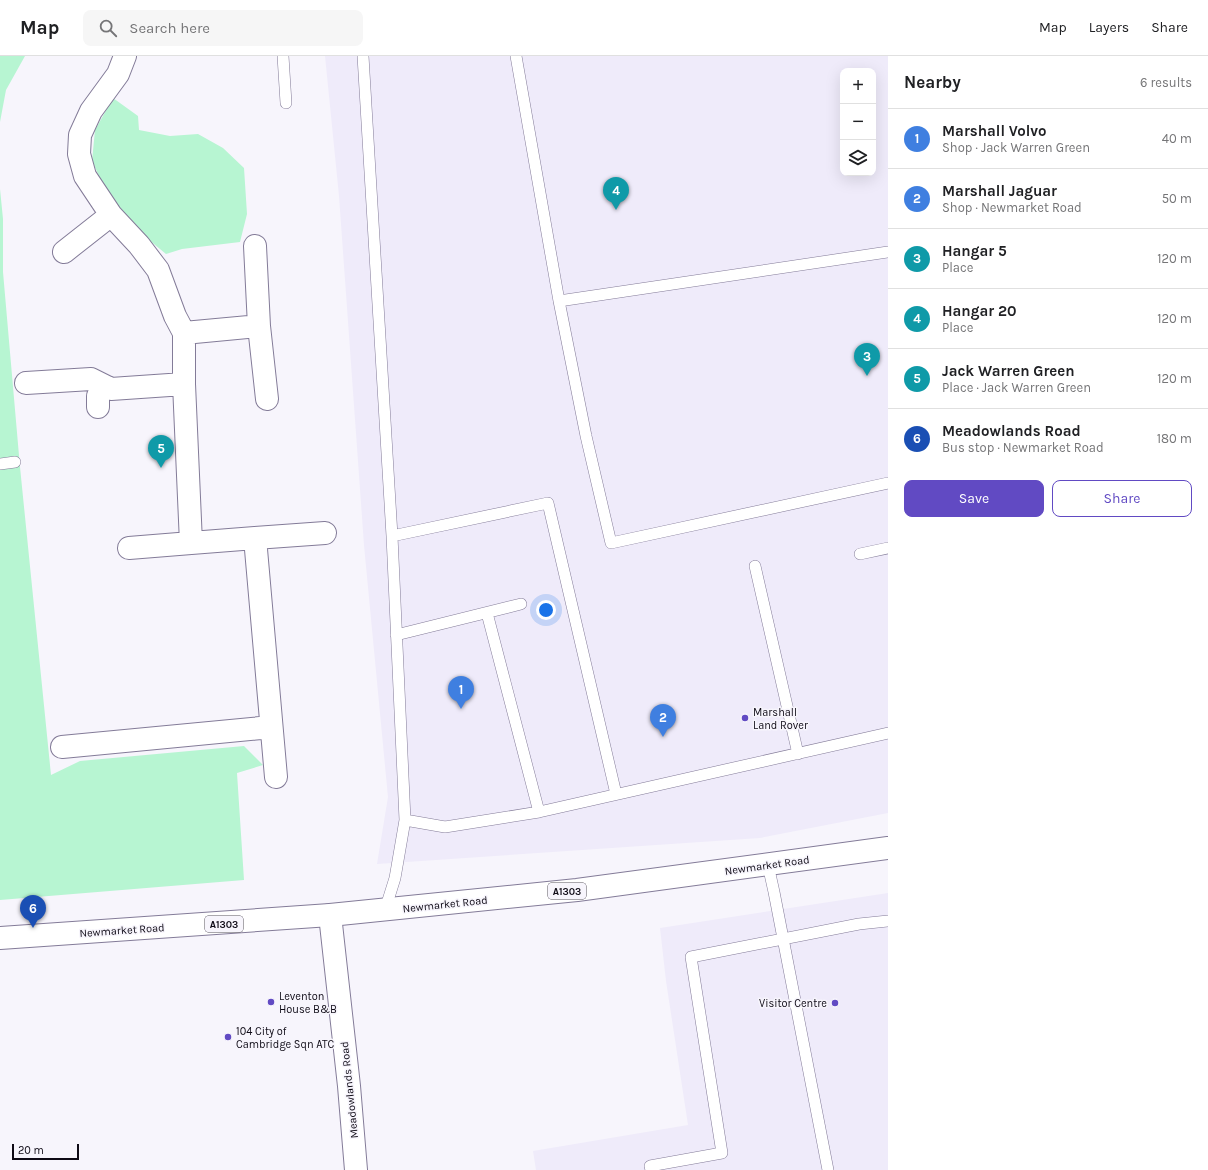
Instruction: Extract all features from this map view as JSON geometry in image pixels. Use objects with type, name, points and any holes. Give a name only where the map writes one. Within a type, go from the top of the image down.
[{"type":"street","points":[[125,56],[118,74],[91,111],[80,135],[79,154],[85,176],[111,215],[139,245],[158,270],[175,316],[184,333],[184,384],[191,542]]},
{"type":"street","points":[[64,252],[111,215]]},
{"type":"street","points":[[255,246],[259,326],[267,399]]},
{"type":"street","points":[[184,333],[259,326]]},
{"type":"street","points":[[26,383],[91,380],[112,389],[184,384]]},
{"type":"street","points":[[98,407],[98,396],[103,385]]},
{"type":"street","points":[[129,548],[191,542],[325,533]]},
{"type":"street","points":[[255,538],[276,777]]},
{"type":"street","points":[[62,747],[271,727]]},
{"type":"street","name":"Newmarket Road","points":[[0,938],[385,910],[577,890],[888,848]]},
{"type":"street","name":"Meadowlands Road","points":[[330,915],[349,1086],[356,1170]]},
{"type":"lane","points":[[283,56],[286,103]]},
{"type":"lane","points":[[363,56],[392,536],[405,820],[395,878],[385,910]]},
{"type":"lane","points":[[516,56],[559,301],[586,436],[611,543],[888,483]]},
{"type":"lane","points":[[559,301],[888,252]]},
{"type":"lane","points":[[0,464],[15,462]]},
{"type":"lane","points":[[392,536],[548,503],[616,794]]},
{"type":"lane","points":[[860,554],[888,548]]},
{"type":"lane","points":[[755,566],[798,754]]},
{"type":"lane","points":[[396,635],[521,604]]},
{"type":"lane","points":[[487,613],[539,812]]},
{"type":"lane","points":[[405,820],[445,827],[539,812],[888,733]]},
{"type":"lane","points":[[768,865],[828,1170]]},
{"type":"lane","points":[[651,1170],[650,1166],[722,1153],[691,957],[859,924],[888,922]]},
{"type":"shaded area","points":[[325,56],[888,56],[888,813],[760,838],[377,864],[388,797],[364,545],[339,196]]},
{"type":"shaded area","points":[[888,893],[888,1170],[536,1170],[533,1151],[688,1125],[666,981],[660,928]]},
{"type":"green space","points":[[0,56],[25,56],[6,90],[0,122]]},
{"type":"green space","points":[[113,98],[138,116],[139,130],[170,136],[198,134],[223,148],[244,168],[247,214],[240,242],[182,249],[166,254],[137,230],[121,213],[104,187],[92,161],[95,130]]},
{"type":"green space","points":[[0,189],[3,219],[3,272],[20,467],[51,775],[80,761],[244,746],[263,765],[237,773],[244,880],[0,900]]},
{"type":"place","name":"Hangar 20","points":[[616,210]]},
{"type":"place","name":"Hangar 5","points":[[867,376]]},
{"type":"place","name":"Jack Warren Green","points":[[161,468]]},
{"type":"place","name":"Marshall Volvo","points":[[461,709]]},
{"type":"place","name":"Marshall Land Rover","points":[[745,718]]},
{"type":"place","name":"Marshall Jaguar","points":[[663,737]]},
{"type":"place","name":"Meadowlands Road","points":[[33,928]]},
{"type":"place","name":"Leventon House B&B","points":[[271,1002]]},
{"type":"place","name":"Visitor Centre","points":[[835,1003]]},
{"type":"place","name":"104 City of Cambridge Sqn ATC","points":[[228,1037]]}]
